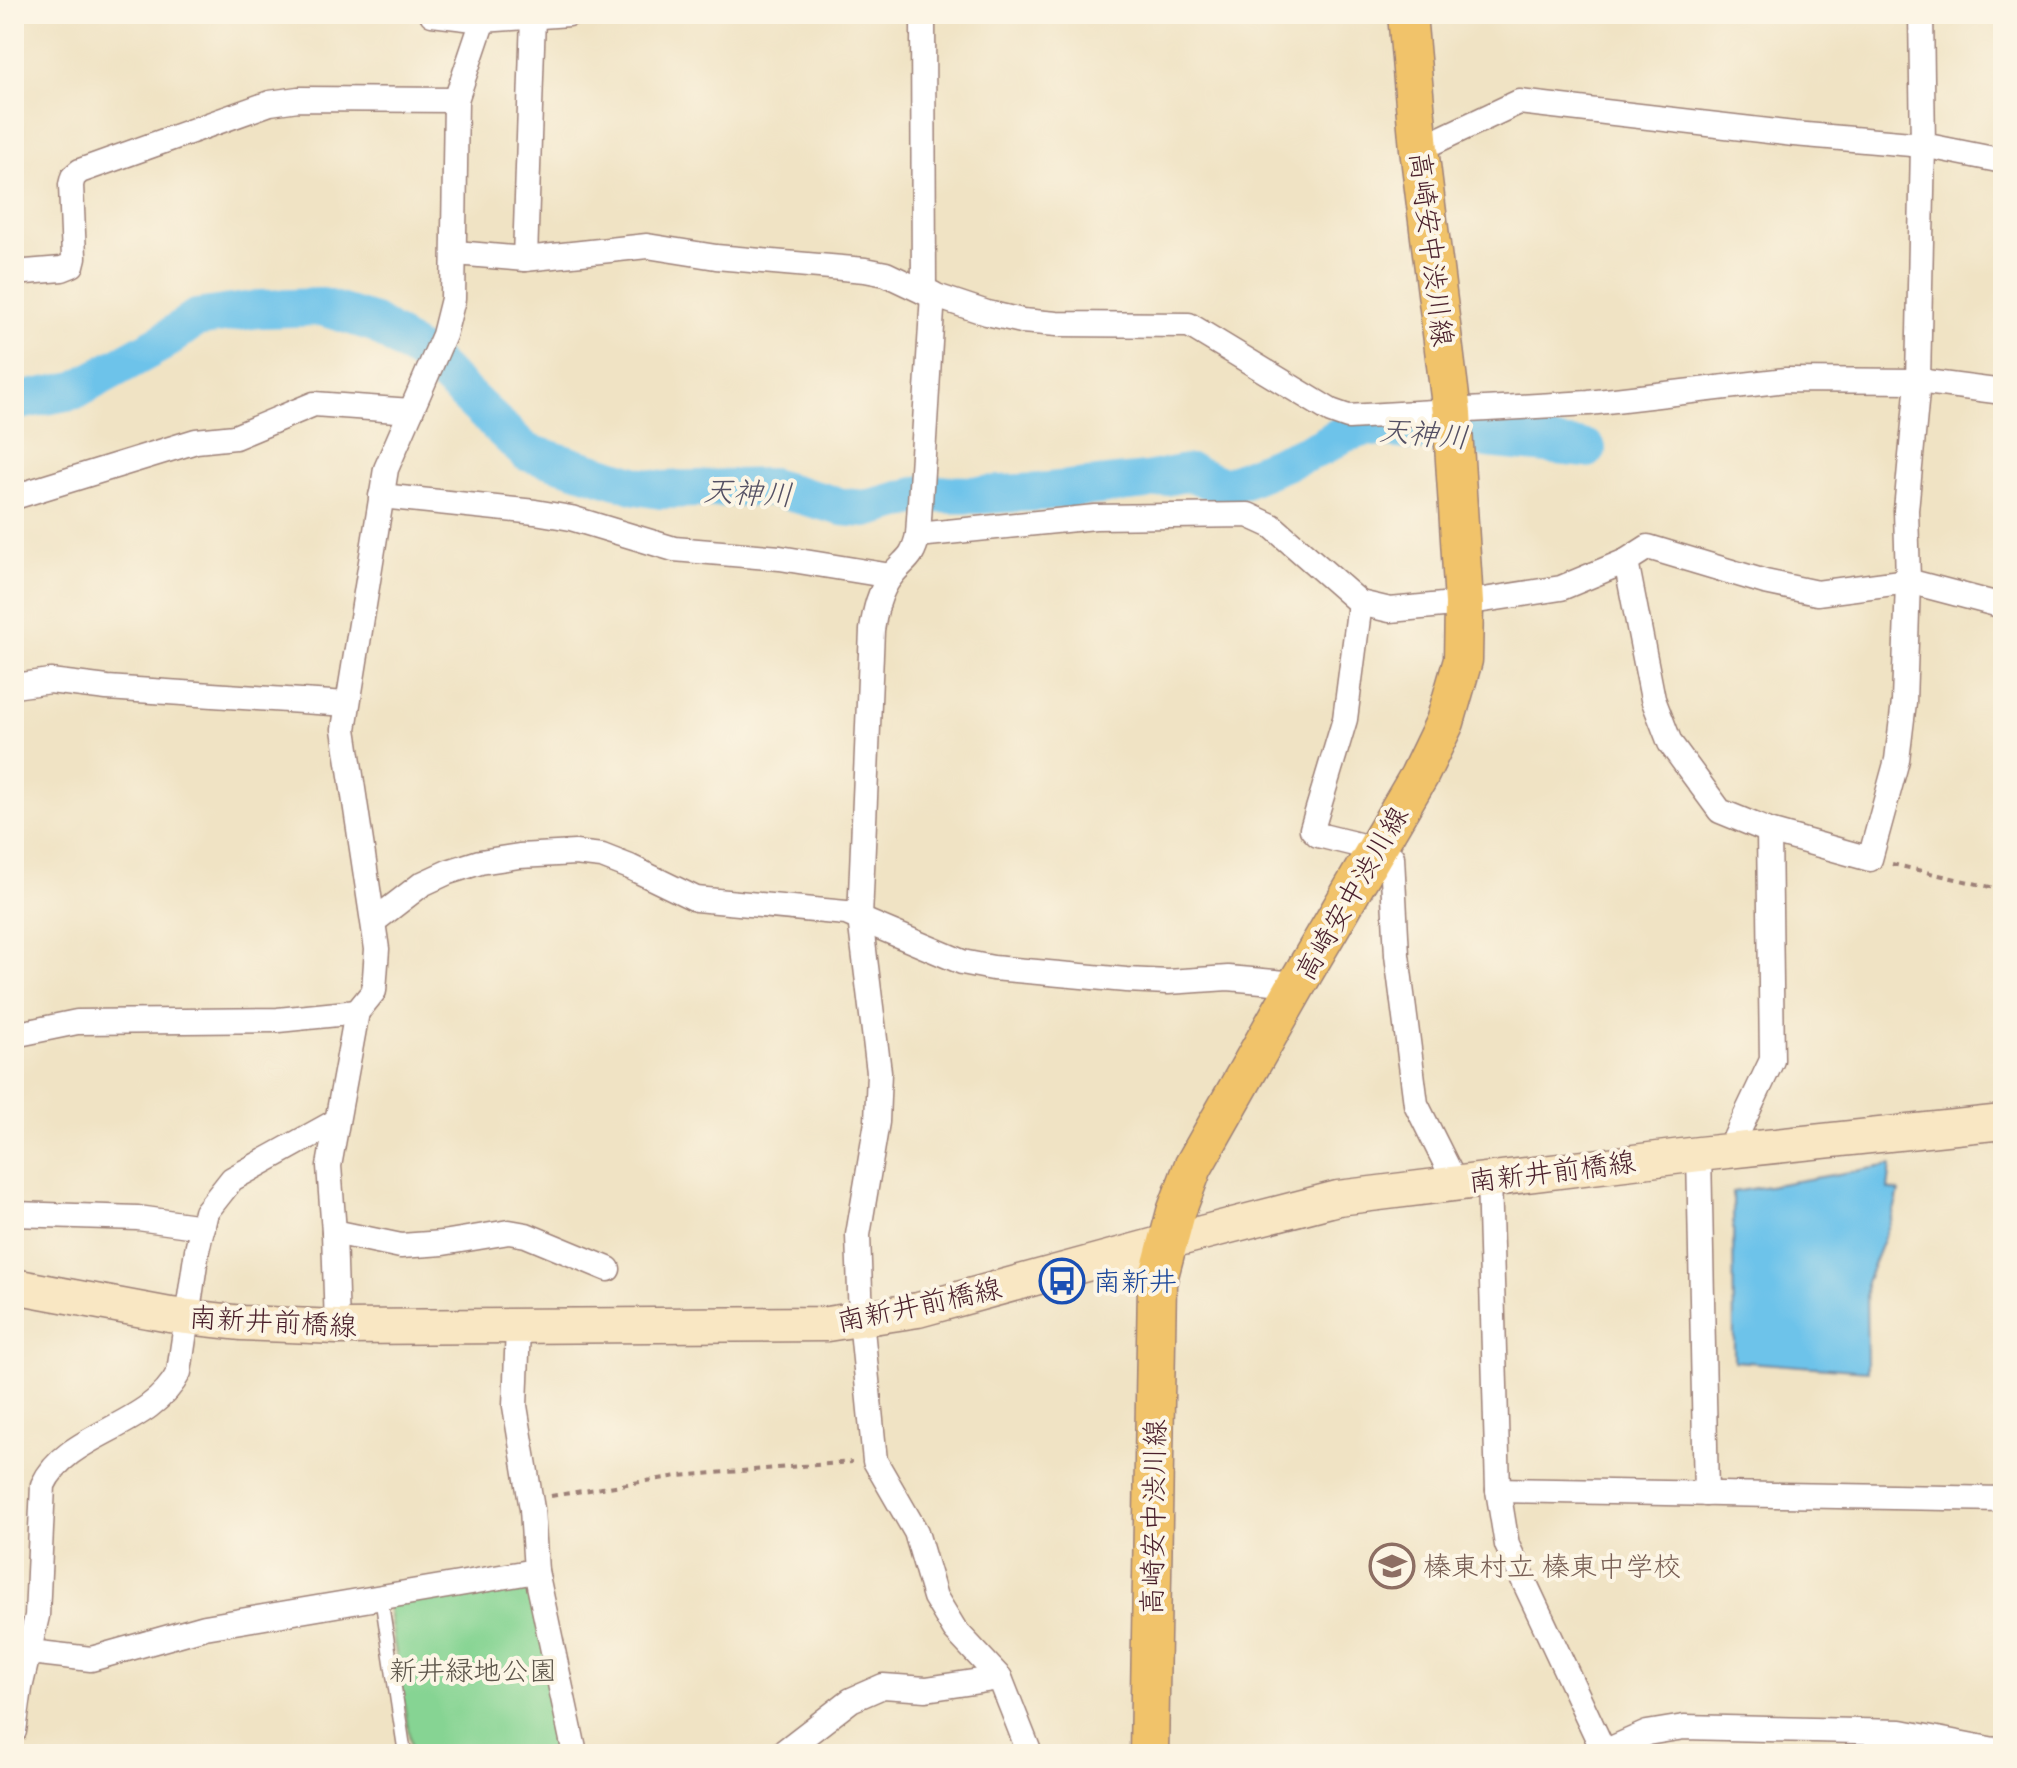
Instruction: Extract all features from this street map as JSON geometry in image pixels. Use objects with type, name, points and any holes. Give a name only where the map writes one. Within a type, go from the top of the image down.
[{"type":"main road","name":"高崎安中渋川線","points":[[1149,1754],[1157,1283],[1167,1242],[1193,1167],[1419,776],[1445,722],[1463,660],[1464,603],[1453,428],[1419,149],[1407,14]]},
{"type":"main road","name":"南新井前橋線","points":[[14,1286],[187,1317],[242,1323],[337,1327],[827,1324],[918,1310],[1338,1198],[1714,1152],[2003,1122]]},
{"type":"street","points":[[432,14],[483,20],[569,14]]},
{"type":"street","points":[[923,14],[928,293],[918,535],[909,559],[891,576],[881,593],[872,630],[860,918],[880,1098],[858,1235],[861,1319],[875,1461],[916,1532],[935,1597],[955,1630],[1000,1678],[1030,1754]]},
{"type":"street","points":[[1626,561],[1653,699],[1670,743],[1720,811],[1769,831],[1870,859],[1897,760],[1904,702],[1908,581],[1906,510],[1918,381],[1923,145],[1921,14]]},
{"type":"street","points":[[525,259],[533,16]]},
{"type":"street","points":[[337,1327],[329,1166],[357,1012],[374,991],[377,949],[344,729],[381,496],[391,452],[444,335],[453,299],[456,100],[483,20]]},
{"type":"street","points":[[14,273],[62,269],[72,265],[71,185],[73,177],[80,171],[270,103],[298,99],[456,100]]},
{"type":"street","points":[[1419,149],[1519,102],[1794,134],[1923,145],[2003,161]]},
{"type":"street","points":[[456,253],[525,259],[647,246],[716,257],[886,274],[928,293],[1022,321],[1189,325],[1331,411],[1348,417],[1453,428],[1589,403],[1786,380],[1918,381],[2003,392]]},
{"type":"street","points":[[14,497],[196,441],[235,437],[314,404],[411,411]]},
{"type":"street","points":[[381,496],[535,512],[571,518],[674,549],[780,558],[891,576]]},
{"type":"street","points":[[918,535],[1095,517],[1248,515],[1272,526],[1360,603],[1390,610],[1464,603],[1561,588],[1626,561],[1648,547],[1765,582],[1817,593],[1908,581],[2003,606]]},
{"type":"street","points":[[1360,603],[1345,719],[1312,829],[1318,835],[1375,849],[1392,857],[1397,955],[1416,1104],[1455,1182]]},
{"type":"street","points":[[14,686],[50,681],[107,688],[347,704]]},
{"type":"street","points":[[1706,1494],[1714,1152],[1772,1060],[1769,831]]},
{"type":"street","points":[[374,921],[422,884],[448,872],[480,862],[519,856],[575,853],[602,856],[696,899],[846,913],[933,952],[993,968],[1126,980],[1168,982],[1228,978],[1297,984]]},
{"type":"street","points":[[14,1035],[77,1022],[278,1020],[357,1012]]},
{"type":"street","points":[[14,1731],[17,1688],[30,1652],[40,1580],[43,1485],[49,1470],[83,1445],[151,1406],[172,1387],[179,1372],[206,1212],[232,1179],[335,1122]]},
{"type":"street","points":[[1489,1178],[1498,1490],[1507,1545],[1605,1753],[1647,1733],[1684,1727],[1901,1732],[1994,1750],[2003,1748]]},
{"type":"street","points":[[14,1214],[138,1218],[203,1227]]},
{"type":"street","points":[[334,1232],[401,1246],[443,1243],[509,1232],[526,1235],[608,1269]]},
{"type":"street","points":[[518,1327],[515,1406],[530,1499],[536,1571],[575,1754]]},
{"type":"street","points":[[1498,1490],[2003,1499]]},
{"type":"street","points":[[30,1652],[91,1659],[205,1627],[536,1571]]},
{"type":"street","points":[[781,1754],[851,1700],[883,1686],[926,1689],[1000,1678]]},
{"type":"lane","points":[[381,1597],[405,1754]]},
{"type":"path","points":[[1870,859],[2003,890]]},
{"type":"path","points":[[530,1499],[678,1476],[875,1461]]},
{"type":"green space","name":"新井緑地公園","points":[[533,1582],[564,1754],[412,1754],[388,1605]]},
{"type":"water","points":[[1891,1165],[1888,1189],[1899,1192],[1866,1282],[1867,1371],[1734,1361],[1733,1192]]},
{"type":"waterway","name":"天神川","points":[[14,402],[76,390],[163,342],[196,318],[259,309],[322,307],[374,323],[428,359],[526,452],[637,486],[661,490],[771,487],[842,507],[866,509],[922,494],[1040,492],[1192,473],[1225,487],[1322,447],[1343,434],[1368,427],[1587,449]]},
{"type":"place","name":"南新井","points":[[1062,1281]]},
{"type":"place","name":"榛東村立 榛東中学校","points":[[1392,1566]]}]
